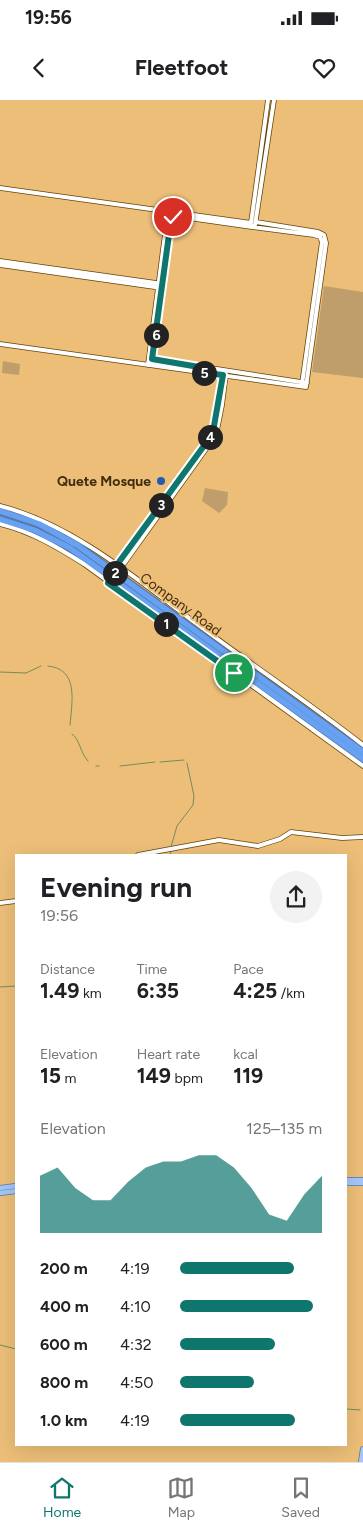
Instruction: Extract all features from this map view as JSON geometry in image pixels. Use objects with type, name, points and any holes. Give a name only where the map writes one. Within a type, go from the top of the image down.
[{"type":"highway","name":"Company Road","points":[[0,511],[29,517],[59,533],[117,570],[363,752]]},
{"type":"highway","name":"Company Road","points":[[0,519],[23,525],[70,548],[110,581],[363,759]]},
{"type":"main road","points":[[347,1182],[363,1182]]},
{"type":"main road","points":[[0,1188],[15,1186]]},
{"type":"main road","points":[[0,1193],[15,1191]]},
{"type":"main road","points":[[361,1462],[363,1453]]},
{"type":"street","points":[[251,225],[268,100]]},
{"type":"street","points":[[256,222],[274,100]]},
{"type":"street","points":[[267,110],[270,107],[272,110]]},
{"type":"street","points":[[0,188],[174,212],[224,222],[314,235],[320,238],[322,242],[303,384]]},
{"type":"street","points":[[174,212],[167,219],[152,359],[223,375],[257,377]]},
{"type":"street","points":[[148,365],[172,218],[175,216],[206,219]]},
{"type":"street","points":[[251,225],[256,222],[318,232],[324,235],[326,242],[303,384]]},
{"type":"street","points":[[0,261],[160,286]]},
{"type":"street","points":[[0,265],[45,269]]},
{"type":"street","points":[[0,344],[303,384]]},
{"type":"street","points":[[110,581],[117,570],[123,565],[212,433],[223,375]]},
{"type":"street","points":[[0,506],[29,517]]},
{"type":"street","points":[[0,524],[16,528],[53,544],[110,581],[363,766]]},
{"type":"street","points":[[117,570],[363,745]]},
{"type":"street","points":[[144,854],[219,840],[258,846],[280,839],[291,832],[342,838],[363,838]]},
{"type":"street","points":[[0,903],[15,901]]},
{"type":"shaded area","points":[[324,286],[363,292],[363,378],[312,372]]},
{"type":"shaded area","points":[[3,361],[20,364],[19,375],[2,373]]},
{"type":"shaded area","points":[[205,488],[228,492],[227,505],[219,513],[202,501]]},
{"type":"waterway","points":[[0,672],[26,673],[41,666]]},
{"type":"waterway","points":[[48,666],[58,668],[65,673],[69,680],[72,697],[70,725]]},
{"type":"waterway","points":[[72,734],[77,739],[88,761]]},
{"type":"waterway","points":[[160,762],[184,760]]},
{"type":"waterway","points":[[120,766],[155,762]]},
{"type":"waterway","points":[[171,847],[177,826],[193,805],[194,796],[187,763]]},
{"type":"waterway","points":[[0,987],[15,986]]},
{"type":"waterway","points":[[0,1345],[15,1349]]},
{"type":"waterway","points":[[347,1409],[360,1410]]},
{"type":"place","name":"Quete Mosque","points":[[161,481]]},
{"type":"route","points":[[173,217],[171,220],[152,359],[199,367],[198,372],[223,375],[220,380],[216,420],[209,439],[119,562],[119,568],[108,583],[234,673]]}]
